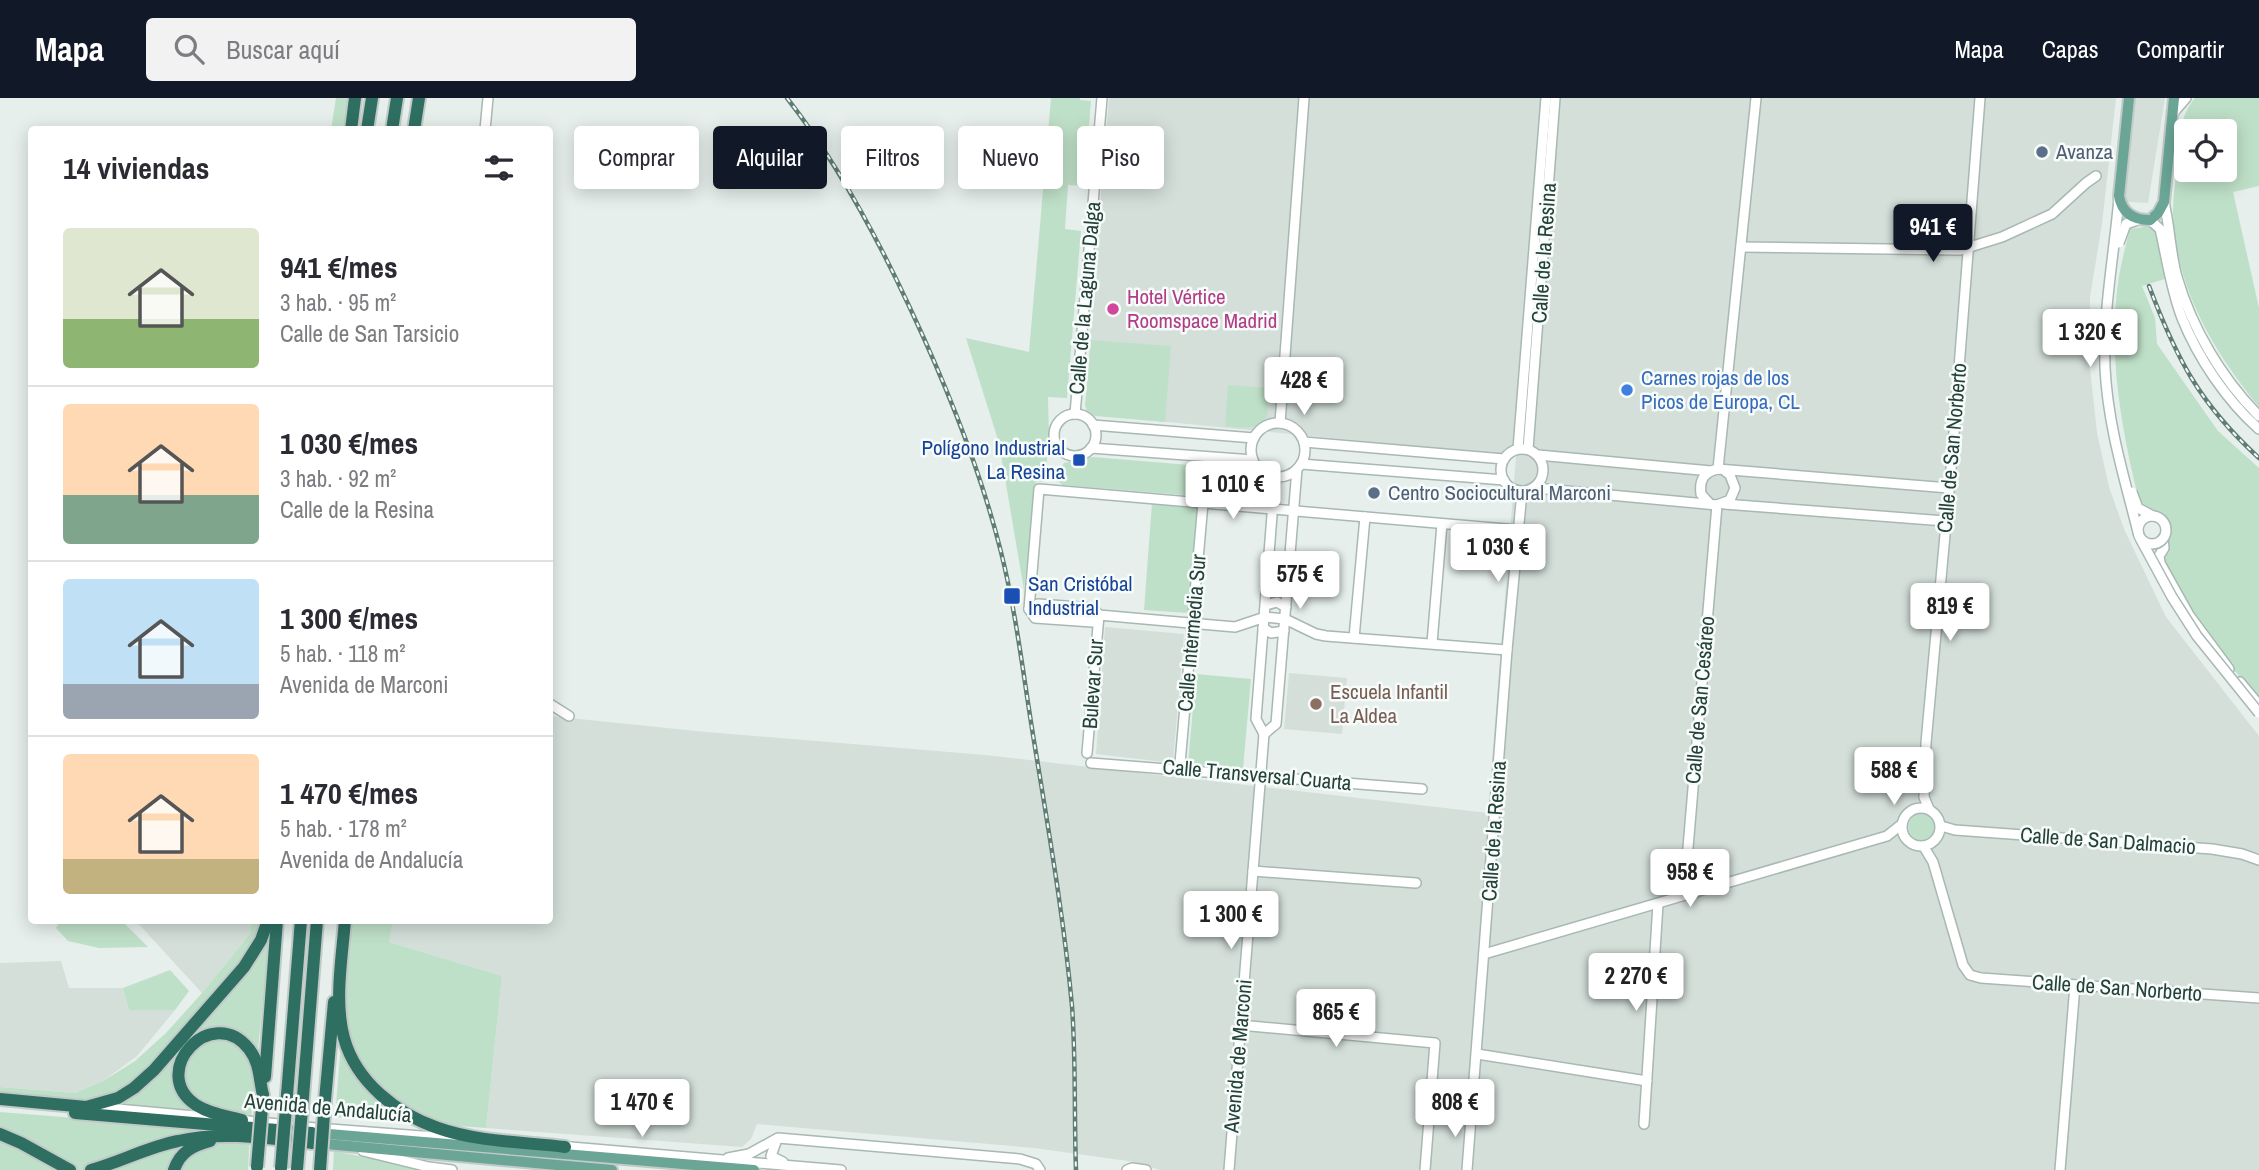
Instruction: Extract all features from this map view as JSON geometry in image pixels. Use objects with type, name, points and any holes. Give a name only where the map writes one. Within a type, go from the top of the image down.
[{"type":"highway","points":[[352,126],[355,98]]},
{"type":"highway","points":[[368,126],[372,98]]},
{"type":"highway","points":[[375,126],[379,98]]},
{"type":"highway","points":[[393,126],[397,98]]},
{"type":"highway","points":[[415,126],[419,98]]},
{"type":"highway","points":[[0,1099],[86,1107],[117,1098],[134,1088],[154,1070],[244,967],[261,940],[267,924]]},
{"type":"highway","points":[[257,1169],[277,924]]},
{"type":"highway","points":[[281,1169],[301,924]]},
{"type":"highway","points":[[297,1170],[317,924]]},
{"type":"highway","points":[[320,1170],[343,924]]},
{"type":"highway","points":[[343,924],[340,995],[344,1038],[361,1072],[376,1090],[404,1111],[439,1129],[480,1137],[565,1147]]},
{"type":"highway","points":[[243,1120],[213,1113],[197,1106],[186,1096],[180,1085],[179,1069],[183,1054],[189,1046],[206,1035],[215,1034],[232,1036],[240,1041],[247,1047],[258,1067],[263,1095]]},
{"type":"highway","points":[[0,1107],[312,1138]]},
{"type":"highway","points":[[0,1135],[21,1143],[71,1170]]},
{"type":"highway","points":[[90,1170],[174,1141],[204,1136],[312,1138]]},
{"type":"highway","points":[[174,1170],[180,1157],[188,1149],[209,1141],[312,1138]]},
{"type":"main road","points":[[2129,98],[2119,196],[2124,209],[2144,220],[2158,213],[2164,202],[2173,113],[2181,99]]},
{"type":"main road","name":"Avenida de Andalucía","points":[[312,1138],[341,1146],[612,1170]]},
{"type":"main road","name":"Avenida de Andalucía","points":[[312,1138],[754,1170]]},
{"type":"street","points":[[485,126],[488,98]]},
{"type":"street","name":"Calle de la Laguna Dalga","points":[[1075,414],[1102,98]]},
{"type":"street","points":[[1280,423],[1304,98]]},
{"type":"street","name":"Calle de la Resina","points":[[1523,449],[1546,98]]},
{"type":"street","name":"Calle de la Resina","points":[[1523,449],[1555,98]]},
{"type":"street","points":[[1718,470],[1756,98]]},
{"type":"street","name":"Calle de San Norberto","points":[[1928,809],[1924,797],[1926,743],[1980,98]]},
{"type":"street","points":[[1741,247],[1968,248],[2002,237],[2052,214],[2096,176]]},
{"type":"street","points":[[2119,196],[2108,289],[2105,368],[2113,439],[2139,537],[2197,636],[2259,713]]},
{"type":"street","points":[[2164,202],[2182,318],[2199,351],[2245,416],[2259,429]]},
{"type":"street","points":[[2259,416],[2230,382],[2207,347],[2174,277],[2160,229],[2144,220],[2126,225],[2120,235],[2111,317],[2110,369],[2120,444],[2133,498],[2138,508],[2162,520],[2165,525],[2164,548],[2159,559],[2178,596],[2209,643],[2259,705]]},
{"type":"street","points":[[1075,414],[1088,419],[1093,425],[1096,437],[1085,454],[1070,456],[1059,448],[1055,441],[1057,426],[1063,418],[1075,414]]},
{"type":"street","points":[[1275,477],[1256,719],[1264,734],[1276,724],[1294,511],[1299,467],[1305,453],[1304,442],[1295,429],[1280,423],[1262,428],[1254,438],[1251,451],[1253,460],[1258,469],[1275,477],[1283,477],[1299,467],[1503,481]]},
{"type":"street","points":[[1093,425],[1254,438]]},
{"type":"street","points":[[1304,442],[1504,459],[1523,449],[1538,455],[1949,488]]},
{"type":"street","points":[[1091,448],[1253,460]]},
{"type":"street","points":[[1535,488],[1543,473],[1543,464],[1538,455]]},
{"type":"street","points":[[1504,459],[1501,474],[1503,481],[1522,492],[1535,488],[1945,521]]},
{"type":"street","points":[[1717,504],[1734,495],[1735,488],[1730,475],[1718,470]]},
{"type":"street","points":[[1717,504],[1701,494],[1700,487],[1701,480],[1718,470]]},
{"type":"street","points":[[1099,615],[1092,622],[1035,618],[1029,608],[1039,489],[1518,530]]},
{"type":"street","name":"Calle de la Resina","points":[[1467,1170],[1507,650],[1522,492]]},
{"type":"street","name":"Calle Intermedia Sur","points":[[1180,763],[1203,503]]},
{"type":"street","name":"Calle de San Cesáreo","points":[[1684,895],[1717,504]]},
{"type":"street","points":[[2139,537],[2139,523],[2153,516]]},
{"type":"street","points":[[1354,638],[1365,517]]},
{"type":"street","points":[[1432,643],[1442,524]]},
{"type":"street","points":[[2139,537],[2151,544],[2158,543],[2163,538]]},
{"type":"street","points":[[1266,605],[1277,603],[1286,607]]},
{"type":"street","points":[[1029,608],[1038,604],[1093,608],[1099,615],[1235,626],[1265,617],[1285,619],[1316,634],[1507,650]]},
{"type":"street","name":"Bulevar Sur","points":[[1087,753],[1099,615]]},
{"type":"street","points":[[1264,628],[1271,633],[1284,631]]},
{"type":"street","points":[[553,706],[569,716]]},
{"type":"street","name":"Avenida de Marconi","points":[[1230,1170],[1264,734]]},
{"type":"street","name":"Calle Transversal Cuarta","points":[[1091,763],[1422,789]]},
{"type":"street","points":[[1917,808],[1924,797]]},
{"type":"street","points":[[1484,954],[1887,835],[1902,824],[1910,811],[1917,808],[1928,809],[1939,819],[1934,838],[1914,845],[1905,839],[1887,835]]},
{"type":"street","points":[[1902,824],[1905,839]]},
{"type":"street","name":"Calle de San Dalmacio","points":[[1934,838],[1955,830],[2212,849],[2259,860]]},
{"type":"street","name":"Calle de San Norberto","points":[[1934,838],[1933,862],[1963,965],[1969,975],[2259,998]]},
{"type":"street","points":[[1253,871],[1416,883]]},
{"type":"street","points":[[1644,1124],[1658,904]]},
{"type":"street","points":[[2060,1170],[2075,985]]},
{"type":"street","points":[[1240,1025],[1435,1043],[1425,1170]]},
{"type":"street","points":[[1477,1054],[1647,1081]]},
{"type":"street","name":"Avenida de Andalucía","points":[[86,1107],[817,1168]]},
{"type":"street","points":[[778,1138],[771,1156],[778,1161],[841,1170]]},
{"type":"street","points":[[716,1160],[749,1154],[778,1138],[1020,1159],[1035,1164],[1040,1170]]},
{"type":"street","points":[[341,1146],[452,1170]]},
{"type":"street","points":[[1127,1170],[1146,1170]]},
{"type":"shaded area","points":[[1109,98],[2116,98],[2102,224],[2090,297],[2090,369],[2097,433],[2109,487],[2124,529],[2166,617],[2259,736],[2259,1170],[1160,1170],[1135,1162],[1034,1148],[757,1124],[751,1139],[742,1147],[486,1128],[502,976],[389,942],[392,924],[553,924],[553,716],[985,755],[1488,813],[1516,456],[1086,414],[1101,189],[1164,189],[1164,126],[1107,126]]},
{"type":"shaded area","points":[[2126,98],[2165,98],[2148,203],[2112,201]]},
{"type":"shaded area","points":[[1105,627],[1184,634],[1173,763],[1096,754]]},
{"type":"shaded area","name":"Escuela Infantil La Aldea","points":[[1289,673],[1347,678],[1342,734],[1284,729]]},
{"type":"shaded area","points":[[139,924],[252,924],[250,934],[202,993]]},
{"type":"shaded area","points":[[61,961],[69,988],[123,988],[129,1010],[175,1010],[137,1056],[103,1081],[75,1093],[0,1087],[0,963]]},
{"type":"green space","points":[[336,98],[349,98],[345,126],[332,126]]},
{"type":"green space","points":[[1051,98],[1080,98],[1091,101],[1089,126],[1077,126],[1077,186],[1068,185],[1065,229],[1081,231],[1067,398],[1048,397],[1049,437],[1045,482],[1036,482],[1024,590],[999,443],[966,338],[1029,352],[1043,189],[1063,189],[1063,126],[1049,126]]},
{"type":"green space","points":[[2195,98],[2259,98],[2259,186],[2233,192],[2259,308],[2259,407],[2226,363],[2199,316],[2180,265],[2175,238],[2173,205],[2175,182],[2237,182],[2237,119],[2184,119]]},
{"type":"green space","points":[[2150,226],[2161,236],[2165,279],[2142,286],[2155,318],[2157,344],[2218,431],[2259,468],[2259,698],[2208,638],[2185,605],[2165,563],[2170,530],[2160,514],[2139,501],[2132,473],[2115,361],[2116,304],[2119,276],[2130,229]]},
{"type":"green space","points":[[1091,340],[1171,346],[1165,422],[1095,416],[1088,412],[1085,406]]},
{"type":"green space","points":[[1228,385],[1270,388],[1267,417],[1253,427],[1225,426]]},
{"type":"green space","points":[[1093,457],[1250,470],[1266,482],[1266,494],[1258,501],[1063,485],[1057,481],[1057,474],[1064,463]]},
{"type":"green space","points":[[1152,503],[1199,508],[1188,613],[1144,610]]},
{"type":"green space","points":[[1196,674],[1251,679],[1243,769],[1188,764]]},
{"type":"green space","points":[[1923,813],[1933,817],[1937,827],[1933,837],[1923,841],[1913,837],[1909,827],[1913,817]]},
{"type":"green space","points":[[58,924],[125,924],[148,947],[99,948],[68,941],[56,928]]},
{"type":"green space","points":[[252,924],[271,924],[251,1118],[0,1093],[0,1087],[75,1093],[103,1081],[135,1061],[166,1033],[250,934]]},
{"type":"green space","points":[[351,924],[392,924],[389,942],[502,976],[486,1128],[335,1117]]},
{"type":"green space","points":[[170,970],[189,991],[175,1010],[129,1010],[123,988]]},
{"type":"green space","points":[[0,1112],[250,1132],[248,1170],[0,1170]]},
{"type":"green space","points":[[334,1151],[414,1167],[418,1170],[333,1170]]},
{"type":"railway","points":[[787,98],[839,173],[897,281],[950,398],[993,521],[1016,625],[1065,941],[1073,1026],[1076,1170]]},
{"type":"railway","points":[[2149,286],[2170,337],[2192,380],[2221,419],[2259,458]]},
{"type":"place","name":"Avanza","points":[[2042,152]]},
{"type":"place","name":"Hotel Vértice Roomspace Madrid","points":[[1113,309]]},
{"type":"place","name":"Carnes rojas de los Picos de Europa, CL","points":[[1627,390]]},
{"type":"place","name":"Polígono Industrial La Resina","points":[[1079,460]]},
{"type":"place","name":"Centro Sociocultural Marconi","points":[[1374,493]]},
{"type":"place","name":"San Cristóbal Industrial","points":[[1012,596]]},
{"type":"place","name":"Escuela Infantil La Aldea","points":[[1316,704]]}]
